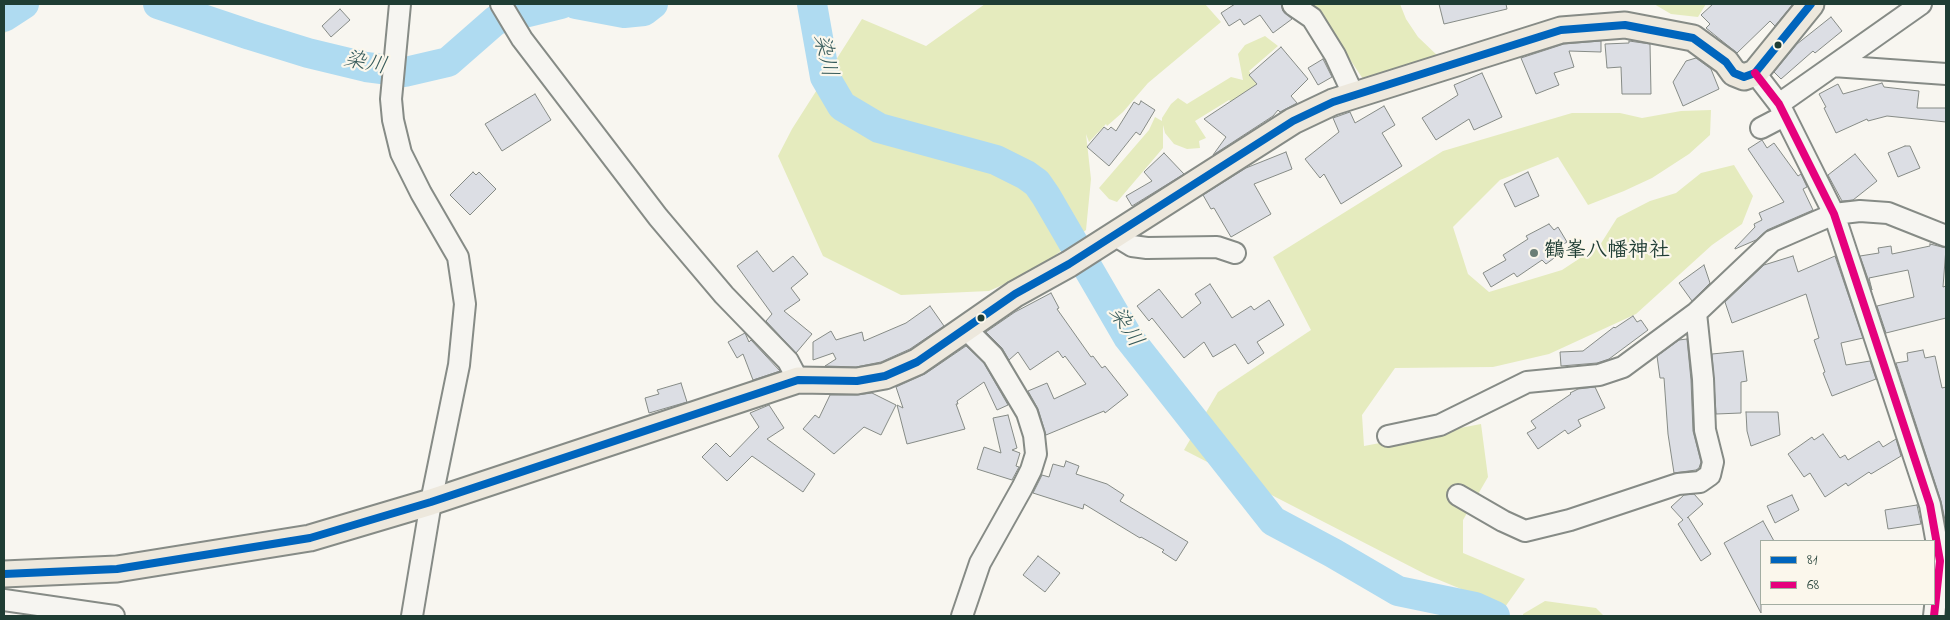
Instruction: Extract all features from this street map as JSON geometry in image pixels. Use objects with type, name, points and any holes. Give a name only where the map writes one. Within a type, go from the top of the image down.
[{"type":"main road","points":[[4,574],[117,569],[300,540],[431,502],[798,380],[858,381],[885,376],[917,362],[1015,294],[1069,264],[1293,121],[1333,102],[1561,30],[1625,25],[1693,38],[1726,62],[1734,74],[1744,77],[1755,73],[1811,4]]},
{"type":"street","points":[[400,4],[393,60],[391,99],[393,120],[401,153],[421,193],[458,258],[466,304],[459,365],[431,502],[412,616]]},
{"type":"street","points":[[502,4],[522,39],[658,217],[724,295],[788,360],[798,380]]},
{"type":"street","points":[[1761,128],[1833,66],[1921,4]]},
{"type":"street","points":[[1293,5],[1312,18],[1335,55],[1354,96]]},
{"type":"street","points":[[1833,66],[1946,74]]},
{"type":"street","points":[[1755,73],[1782,110],[1834,214],[1930,504],[1940,561],[1934,616]]},
{"type":"street","points":[[1388,436],[1440,425],[1527,382],[1600,374],[1623,367],[1696,313],[1772,241],[1834,214],[1860,211],[1888,213],[1946,236]]},
{"type":"street","points":[[1106,240],[1147,248],[1217,247],[1235,253]]},
{"type":"street","points":[[1458,495],[1503,521],[1525,531],[1570,520],[1678,484],[1700,482],[1710,475],[1713,462],[1705,430],[1703,379],[1696,313]]},
{"type":"street","points":[[962,616],[980,563],[1022,488],[1036,454],[1034,435],[1027,413],[993,356],[965,328]]},
{"type":"street","points":[[4,600],[114,616]]},
{"type":"green space","points":[[4,4],[34,4],[4,34]]},
{"type":"green space","points":[[985,4],[1205,4],[1221,22],[1148,83],[1123,112],[1107,126],[1106,124],[1089,142],[1086,134],[1091,179],[1086,230],[1040,268],[989,291],[901,295],[823,256],[778,156],[792,129],[862,19],[926,46]]},
{"type":"green space","points":[[1313,4],[1400,4],[1406,19],[1418,37],[1439,57],[1368,80],[1363,79]]},
{"type":"green space","points":[[1654,4],[1706,4],[1698,17],[1671,14]]},
{"type":"green space","points":[[1265,36],[1278,46],[1249,71],[1263,92],[1238,109],[1229,100],[1195,121],[1206,138],[1199,141],[1200,148],[1187,149],[1174,144],[1165,133],[1163,125],[1163,148],[1117,202],[1109,199],[1099,188],[1149,130],[1155,117],[1162,121],[1171,104],[1178,98],[1187,104],[1231,77],[1243,80],[1238,54],[1245,45]]},
{"type":"green space","points":[[1711,110],[1710,135],[1689,154],[1652,178],[1624,191],[1588,205],[1558,157],[1500,180],[1453,227],[1468,274],[1489,292],[1562,270],[1600,245],[1617,218],[1650,201],[1676,193],[1701,173],[1734,165],[1753,196],[1742,224],[1712,245],[1636,314],[1549,354],[1493,367],[1395,368],[1362,415],[1364,446],[1481,424],[1488,477],[1463,520],[1463,553],[1525,579],[1505,607],[1427,575],[1184,450],[1218,392],[1311,330],[1273,257],[1443,151],[1572,113],[1620,113],[1642,118],[1681,111]]},
{"type":"green space","points":[[1545,601],[1596,608],[1604,616],[1523,616],[1523,614]]},
{"type":"building","points":[[1235,4],[1281,4],[1283,11],[1292,19],[1273,33],[1260,15],[1244,25],[1240,19],[1229,26],[1221,13]]},
{"type":"building","points":[[1439,4],[1506,4],[1507,9],[1444,24]]},
{"type":"building","points":[[1713,4],[1793,4],[1775,26],[1770,21],[1737,53],[1706,28],[1710,24],[1701,15]]},
{"type":"building","points":[[340,9],[350,20],[331,37],[322,26]]},
{"type":"building","points":[[1831,17],[1842,31],[1815,53],[1813,51],[1781,79],[1774,72],[1797,44]]},
{"type":"building","points":[[1601,41],[1601,52],[1569,51],[1574,67],[1554,73],[1559,85],[1536,94],[1521,58],[1564,44]]},
{"type":"building","points":[[1629,41],[1650,44],[1651,94],[1622,94],[1621,67],[1607,68],[1605,44],[1629,43]]},
{"type":"building","points":[[1281,47],[1308,79],[1291,96],[1297,103],[1280,112],[1278,110],[1273,116],[1213,155],[1226,137],[1204,119],[1257,84],[1249,75]]},
{"type":"building","points":[[1696,58],[1711,69],[1719,89],[1683,106],[1673,82],[1686,61]]},
{"type":"building","points":[[1323,59],[1332,77],[1318,85],[1308,68]]},
{"type":"building","points":[[1482,73],[1502,117],[1474,130],[1469,119],[1436,140],[1422,118],[1458,95],[1454,85]]},
{"type":"building","points":[[1882,83],[1884,87],[1919,91],[1917,108],[1946,108],[1946,122],[1887,116],[1868,121],[1867,119],[1836,133],[1819,94],[1838,84],[1843,94]]},
{"type":"building","points":[[535,94],[551,120],[502,151],[485,124]]},
{"type":"building","points":[[1141,101],[1155,110],[1140,135],[1136,132],[1109,166],[1087,147],[1104,127],[1108,130],[1111,127],[1116,131],[1134,102],[1139,105]]},
{"type":"building","points":[[1384,106],[1395,125],[1382,133],[1402,166],[1341,204],[1324,174],[1320,178],[1305,159],[1339,132],[1333,118],[1350,112],[1355,123]]},
{"type":"building","points":[[1762,140],[1767,148],[1774,143],[1798,176],[1801,174],[1807,187],[1803,189],[1813,210],[1767,230],[1756,240],[1735,249],[1755,227],[1754,224],[1762,220],[1759,213],[1784,202],[1748,149]]},
{"type":"building","points":[[1905,146],[1910,146],[1920,168],[1898,177],[1888,153]]},
{"type":"building","points":[[1286,152],[1292,169],[1254,184],[1271,214],[1231,237],[1214,208],[1211,209],[1203,195],[1246,168]]},
{"type":"building","points":[[1164,153],[1184,174],[1132,206],[1126,196],[1152,181],[1144,172]]},
{"type":"building","points":[[1855,154],[1877,181],[1853,200],[1842,201],[1828,175]]},
{"type":"building","points":[[473,172],[476,175],[479,172],[496,189],[470,215],[450,195]]},
{"type":"building","points":[[1528,172],[1539,196],[1515,207],[1504,184]]},
{"type":"building","name":"鶴峯八幡神社","points":[[1549,224],[1554,230],[1558,227],[1567,242],[1562,245],[1565,250],[1546,264],[1542,260],[1517,277],[1514,273],[1491,287],[1483,273],[1506,260],[1503,255],[1528,239],[1526,236]]},
{"type":"building","points":[[1930,244],[1946,248],[1943,287],[1946,286],[1946,318],[1886,333],[1877,306],[1914,297],[1908,270],[1869,278],[1872,290],[1860,256],[1879,253],[1878,248],[1891,246],[1892,254],[1930,246]]},
{"type":"building","points":[[757,251],[773,272],[793,256],[808,274],[791,288],[800,300],[784,311],[812,334],[796,353],[766,321],[772,314],[737,266]]},
{"type":"building","points":[[1793,256],[1798,272],[1835,256],[1863,338],[1841,343],[1846,365],[1870,361],[1876,379],[1832,396],[1823,373],[1825,372],[1814,340],[1819,338],[1806,294],[1732,323],[1725,302],[1764,265]]},
{"type":"building","points":[[1704,265],[1710,283],[1692,301],[1679,283]]},
{"type":"building","points":[[1210,284],[1232,318],[1251,306],[1254,310],[1269,300],[1284,325],[1257,342],[1264,353],[1248,364],[1235,344],[1213,357],[1204,342],[1184,358],[1152,318],[1149,321],[1137,306],[1159,289],[1182,318],[1201,303],[1195,294]]},
{"type":"building","points":[[1051,293],[1059,308],[1057,309],[1091,357],[1093,356],[1102,368],[1105,366],[1128,395],[1105,413],[1104,411],[1046,435],[1038,409],[1028,391],[1047,383],[1054,399],[1086,384],[1065,356],[1063,358],[1058,351],[1030,370],[1018,352],[1009,360],[1002,348],[986,332],[1015,312]]},
{"type":"building","points":[[930,306],[944,326],[910,349],[881,362],[856,367],[825,366],[836,359],[833,353],[813,360],[813,342],[831,331],[836,340],[862,332],[864,341],[906,323]]},
{"type":"building","points":[[1633,316],[1637,322],[1641,320],[1648,330],[1609,359],[1597,363],[1561,366],[1560,352],[1583,351],[1614,327]]},
{"type":"building","points":[[745,333],[749,342],[751,340],[780,371],[753,380],[743,354],[737,358],[728,342]]},
{"type":"building","points":[[1687,339],[1693,431],[1701,462],[1696,470],[1674,473],[1668,434],[1664,378],[1660,378],[1657,356],[1679,340]]},
{"type":"building","points":[[966,346],[984,363],[1008,405],[997,410],[984,382],[957,401],[958,404],[956,404],[965,429],[907,444],[897,405],[903,408],[896,387],[925,374]]},
{"type":"building","points":[[1923,350],[1925,358],[1935,356],[1942,388],[1946,387],[1946,520],[1896,363],[1908,361],[1907,353]]},
{"type":"building","points":[[1743,351],[1747,381],[1741,382],[1741,413],[1716,414],[1712,354]]},
{"type":"building","points":[[681,383],[687,402],[649,413],[645,398],[659,394],[657,390]]},
{"type":"building","points":[[1595,387],[1605,408],[1578,420],[1581,426],[1568,434],[1565,430],[1538,449],[1527,433],[1536,428],[1531,421],[1570,393],[1578,389]]},
{"type":"building","points":[[872,393],[896,405],[881,435],[864,427],[834,454],[803,429],[815,415],[819,418],[830,395]]},
{"type":"building","points":[[769,405],[784,428],[767,439],[815,474],[803,492],[752,456],[727,481],[702,457],[716,443],[730,457],[759,427],[750,413]]},
{"type":"building","points":[[1746,412],[1778,412],[1780,435],[1751,446],[1747,431]]},
{"type":"building","points":[[1008,415],[1017,448],[1012,450],[1020,453],[1016,466],[1019,467],[1012,480],[977,469],[984,447],[1001,453],[993,418]]},
{"type":"building","points":[[1823,434],[1840,458],[1845,455],[1848,460],[1879,441],[1883,447],[1896,439],[1901,456],[1871,474],[1869,472],[1848,486],[1846,483],[1825,497],[1810,473],[1804,477],[1788,454],[1812,437],[1814,440]]},
{"type":"building","points":[[1066,461],[1079,466],[1076,474],[1107,484],[1124,495],[1120,501],[1188,542],[1176,561],[1162,552],[1164,550],[1140,538],[1084,504],[1083,509],[1033,493],[1042,475],[1049,477],[1053,464],[1064,467]]},
{"type":"building","points":[[1694,494],[1703,504],[1688,517],[1711,554],[1701,561],[1678,524],[1683,520],[1671,507],[1684,495]]},
{"type":"building","points":[[1792,495],[1799,510],[1775,523],[1767,506]]},
{"type":"building","points":[[1917,505],[1921,524],[1888,529],[1885,510]]},
{"type":"building","points":[[1763,521],[1773,540],[1760,540],[1761,613],[1724,543]]},
{"type":"building","points":[[1038,556],[1060,573],[1045,592],[1023,575]]},
{"type":"waterway","name":"染川","points":[[4,17],[24,4]]},
{"type":"waterway","name":"染川","points":[[158,4],[308,53],[366,67],[405,72],[448,62],[496,20],[561,4]]},
{"type":"waterway","name":"染川","points":[[576,4],[624,13],[644,11],[653,4]]},
{"type":"waterway","name":"染川","points":[[812,4],[825,77],[842,106],[879,128],[996,160],[1026,175],[1037,183],[1128,337],[1273,521],[1398,591],[1475,607],[1495,616]]},
{"type":"transit line","name":"81","points":[[4,574],[117,569],[310,538],[431,502],[798,380],[857,381],[885,376],[917,362],[1015,294],[1069,264],[1293,121],[1333,102],[1561,30],[1625,25],[1693,38],[1726,62],[1734,73],[1744,77],[1755,73],[1811,4]]},
{"type":"transit line","name":"68","points":[[1755,73],[1779,104],[1834,214],[1930,505],[1940,561],[1934,616]]},
{"type":"place","name":"鶴峯八幡神社","points":[[1534,253]]}]
